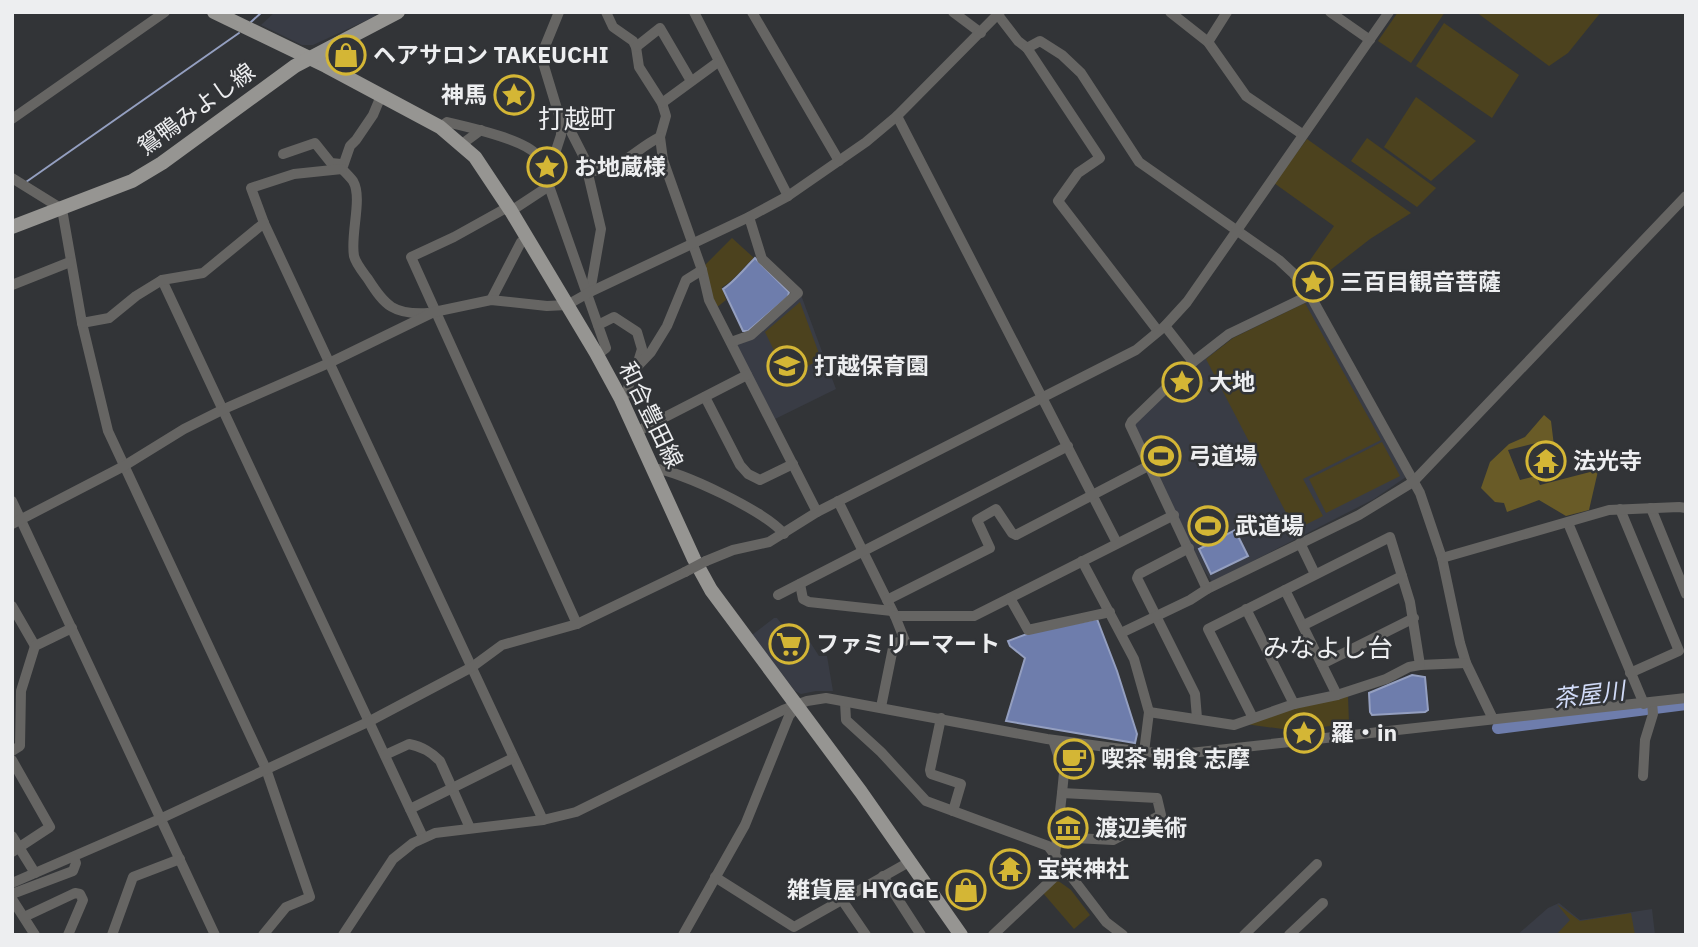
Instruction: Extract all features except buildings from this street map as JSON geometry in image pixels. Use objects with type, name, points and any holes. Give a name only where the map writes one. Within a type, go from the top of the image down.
[{"type":"main road","name":"和合豊田線","points":[[214,12],[440,127],[475,158],[510,209],[597,355],[621,399],[694,559],[711,590],[798,706],[961,935]]},
{"type":"main road","name":"鴛鴨みよし線","points":[[12,228],[109,192],[151,170],[307,58],[398,12]]},
{"type":"street","points":[[12,119],[165,12]]},
{"type":"street","points":[[559,12],[541,56],[561,122],[561,135],[547,172],[510,209],[411,257],[577,624]]},
{"type":"street","points":[[606,12],[613,27],[633,41],[639,67],[662,103],[666,116],[660,137],[665,169],[702,270],[709,300],[817,512]]},
{"type":"street","points":[[694,12],[788,196]]},
{"type":"street","points":[[752,12],[839,161]]},
{"type":"street","points":[[953,12],[981,33]]},
{"type":"street","points":[[1170,12],[1208,42],[1246,96],[1303,134]]},
{"type":"street","points":[[1208,42],[1227,12]]},
{"type":"street","points":[[1330,12],[1370,40]]},
{"type":"street","points":[[12,883],[74,858],[370,721],[472,667],[502,645],[577,624],[706,561],[733,550],[769,542],[838,501],[1136,350],[1162,329],[1187,302],[1389,12]]},
{"type":"street","points":[[283,153],[315,143],[331,163],[343,166],[354,182],[357,194],[353,231],[355,259],[375,291],[390,308],[406,312],[434,312],[491,300],[547,306],[567,304],[788,196],[897,116],[999,13],[1018,41],[1027,48],[1100,158],[1078,173],[1058,201],[1162,329],[1193,362]]},
{"type":"street","points":[[636,47],[660,28],[691,82]]},
{"type":"street","points":[[1027,48],[1040,41],[1062,55],[1081,73],[1139,162],[1236,228],[1293,273],[1310,295],[1419,493],[1443,558],[1466,663],[1493,719]]},
{"type":"street","points":[[662,103],[718,62]]},
{"type":"street","points":[[343,166],[350,146],[373,115],[381,96]]},
{"type":"street","points":[[897,116],[1117,543]]},
{"type":"street","points":[[440,127],[447,122],[481,130],[529,148],[538,156],[547,172],[606,348],[597,355]]},
{"type":"street","points":[[561,122],[567,124],[591,171]]},
{"type":"street","points":[[462,144],[481,130]]},
{"type":"street","points":[[591,171],[601,171],[625,162],[645,144],[660,137]]},
{"type":"street","points":[[343,166],[294,174],[251,188],[264,223],[543,820]]},
{"type":"street","points":[[588,292],[601,229],[588,174],[591,171]]},
{"type":"street","points":[[12,178],[62,209],[82,323],[108,431],[266,769],[310,897],[286,906],[263,935]]},
{"type":"street","points":[[1121,633],[1359,515],[1413,482],[1686,196]]},
{"type":"street","points":[[731,342],[751,335],[798,293],[762,258],[748,217]]},
{"type":"street","points":[[82,323],[108,318],[162,280],[203,273],[264,223]]},
{"type":"street","points":[[491,300],[521,242],[527,237]]},
{"type":"street","points":[[12,285],[70,262]]},
{"type":"street","points":[[621,399],[626,393],[630,377],[651,352],[667,326],[687,281],[702,270]]},
{"type":"street","points":[[162,280],[423,837]]},
{"type":"street","points":[[1208,589],[1130,425],[1193,362],[1229,334],[1310,295]]},
{"type":"street","points":[[17,522],[124,466],[184,429],[434,312]]},
{"type":"street","points":[[598,325],[614,317],[637,332],[642,349],[638,365]]},
{"type":"street","points":[[636,432],[747,375]]},
{"type":"street","points":[[705,397],[740,465],[748,474],[760,480],[793,464]]},
{"type":"street","points":[[778,595],[1068,446]]},
{"type":"street","points":[[976,520],[996,509],[1016,535],[1150,465]]},
{"type":"street","points":[[652,468],[708,488],[775,523],[784,534]]},
{"type":"street","points":[[887,600],[990,548],[965,499]]},
{"type":"street","points":[[12,501],[17,522],[72,628],[215,935]]},
{"type":"street","points":[[838,501],[905,640],[894,643],[881,707]]},
{"type":"street","points":[[1651,508],[1686,594]]},
{"type":"street","points":[[1443,558],[1609,510],[1686,508]]},
{"type":"street","points":[[1620,509],[1679,651],[1630,673]]},
{"type":"street","points":[[800,583],[803,600],[808,603],[894,614],[974,616],[1174,514]]},
{"type":"street","points":[[1568,523],[1630,673],[1650,706],[1643,776]]},
{"type":"street","points":[[1253,718],[1208,629],[1390,537],[1414,618],[1420,665]]},
{"type":"street","points":[[1300,544],[1315,574]]},
{"type":"street","points":[[1189,548],[1137,576],[1195,694],[1197,718]]},
{"type":"street","points":[[1082,561],[1134,659],[1149,712],[1144,752]]},
{"type":"street","points":[[1304,625],[1402,576]]},
{"type":"street","points":[[1285,590],[1337,695]]},
{"type":"street","points":[[1010,598],[1028,630],[1110,612]]},
{"type":"street","points":[[12,606],[35,646]]},
{"type":"street","points":[[1246,609],[1294,704]]},
{"type":"street","points":[[1322,664],[1414,618]]},
{"type":"street","points":[[12,751],[20,746],[17,688],[35,646],[72,628]]},
{"type":"street","points":[[1149,712],[1234,725],[1294,704],[1337,695],[1386,679],[1409,667],[1466,663]]},
{"type":"street","points":[[343,935],[393,859],[423,837],[435,833],[566,815],[783,710],[807,701],[826,698],[1053,740],[1144,752],[1206,753],[1493,719],[1650,706],[1686,698]]},
{"type":"street","points":[[845,702],[846,720],[881,752],[926,802],[1048,846],[1106,922],[1123,935]]},
{"type":"street","points":[[683,935],[745,825],[789,716],[798,706]]},
{"type":"street","points":[[941,718],[930,770],[931,774],[961,784],[953,811]]},
{"type":"street","points":[[1053,740],[1064,773],[1055,855]]},
{"type":"street","points":[[385,755],[410,744],[427,750],[440,761],[470,828]]},
{"type":"street","points":[[410,808],[513,758]]},
{"type":"street","points":[[12,760],[50,827],[16,850]]},
{"type":"street","points":[[1056,837],[1113,840],[1161,815],[1157,798],[1062,793]]},
{"type":"street","points":[[12,836],[16,850],[35,873]]},
{"type":"street","points":[[36,935],[12,897],[73,871],[76,863],[74,858]]},
{"type":"street","points":[[112,935],[134,877],[180,859]]},
{"type":"street","points":[[715,877],[797,931],[842,900],[909,862]]},
{"type":"street","points":[[1244,935],[1317,864]]},
{"type":"street","points":[[993,935],[1065,867]]},
{"type":"street","points":[[883,876],[921,935]]},
{"type":"street","points":[[24,917],[75,893],[80,894],[83,900],[68,935]]},
{"type":"street","points":[[842,900],[866,935]]},
{"type":"street","points":[[1289,935],[1323,903]]},
{"type":"shaded area","points":[[275,12],[372,12],[376,16],[313,45],[302,45],[261,25]]},
{"type":"shaded area","points":[[1398,12],[1445,12],[1411,63],[1378,41]]},
{"type":"shaded area","points":[[1476,12],[1601,12],[1568,53],[1549,66]]},
{"type":"shaded area","points":[[1444,23],[1519,75],[1492,118],[1416,66]]},
{"type":"shaded area","points":[[1416,97],[1476,141],[1431,181],[1384,147]]},
{"type":"shaded area","points":[[1367,138],[1436,188],[1417,207],[1351,161]]},
{"type":"shaded area","points":[[1307,139],[1411,213],[1370,239],[1324,275],[1308,263],[1334,226],[1274,183]]},
{"type":"shaded area","points":[[732,238],[754,258],[722,287],[726,300],[716,308],[703,267]]},
{"type":"shaded area","name":"打越保育園","points":[[801,295],[836,389],[775,419],[735,343]]},
{"type":"shaded area","points":[[1308,301],[1406,477],[1374,499],[1212,582],[1134,428],[1199,360]]},
{"type":"shaded area","points":[[800,302],[821,359],[787,377],[765,332]]},
{"type":"shaded area","points":[[1305,303],[1381,440],[1303,479],[1323,516],[1295,530],[1206,359],[1233,338]]},
{"type":"shaded area","points":[[1544,415],[1551,421],[1555,454],[1551,455],[1536,443],[1508,450],[1520,480],[1536,476],[1540,485],[1590,472],[1587,458],[1598,471],[1589,510],[1566,516],[1539,500],[1507,512],[1504,503],[1495,502],[1481,488],[1490,462],[1509,444],[1525,437]]},
{"type":"shaded area","points":[[1382,442],[1400,476],[1326,513],[1309,479]]},
{"type":"shaded area","points":[[777,618],[801,649],[810,642],[819,656],[827,656],[833,691],[801,694],[795,691],[752,635]]},
{"type":"shaded area","points":[[1348,696],[1349,723],[1297,731],[1245,724],[1296,708]]},
{"type":"shaded area","points":[[1057,880],[1071,890],[1090,915],[1074,929],[1043,893]]},
{"type":"shaded area","points":[[1559,903],[1580,920],[1652,909],[1655,935],[1517,935],[1548,908]]},
{"type":"shaded area","points":[[1557,904],[1580,921],[1631,913],[1635,935],[1556,935],[1570,920]]},
{"type":"water","points":[[755,258],[789,292],[788,297],[748,331],[743,331],[723,289]]},
{"type":"water","points":[[1235,530],[1248,556],[1211,574],[1199,549]]},
{"type":"water","points":[[1097,619],[1137,734],[1135,743],[1006,721],[1025,658],[1010,646],[1008,641],[1035,631]]},
{"type":"water","points":[[1412,675],[1425,677],[1428,710],[1372,715],[1369,693]]},
{"type":"waterway","points":[[251,22],[262,12]]},
{"type":"waterway","points":[[26,182],[239,33]]},
{"type":"waterway","name":"茶屋川","points":[[1498,728],[1686,704]]},
{"type":"place","name":"ヘアサロン TAKEUCHI","points":[[346,55]]},
{"type":"place","name":"神馬","points":[[514,95]]},
{"type":"place","name":"お地蔵様","points":[[547,167]]},
{"type":"place","name":"三百目観音菩薩","points":[[1313,282]]},
{"type":"place","name":"打越保育園","points":[[787,366]]},
{"type":"place","name":"大地","points":[[1182,382]]},
{"type":"place","name":"弓道場","points":[[1161,456]]},
{"type":"place","name":"法光寺","points":[[1546,461]]},
{"type":"place","name":"武道場","points":[[1208,526]]},
{"type":"place","name":"ファミリーマート","points":[[789,644]]},
{"type":"place","name":"羅・in","points":[[1304,733]]},
{"type":"place","name":"喫茶 朝食 志摩","points":[[1074,759]]},
{"type":"place","name":"渡辺美術","points":[[1068,828]]},
{"type":"place","name":"宝栄神社","points":[[1010,869]]},
{"type":"place","name":"雑貨屋 HYGGE","points":[[966,890]]},
{"type":"district","name":"打越町","points":[[577,119]]},
{"type":"district","name":"みなよし台","points":[[1328,648]]}]
